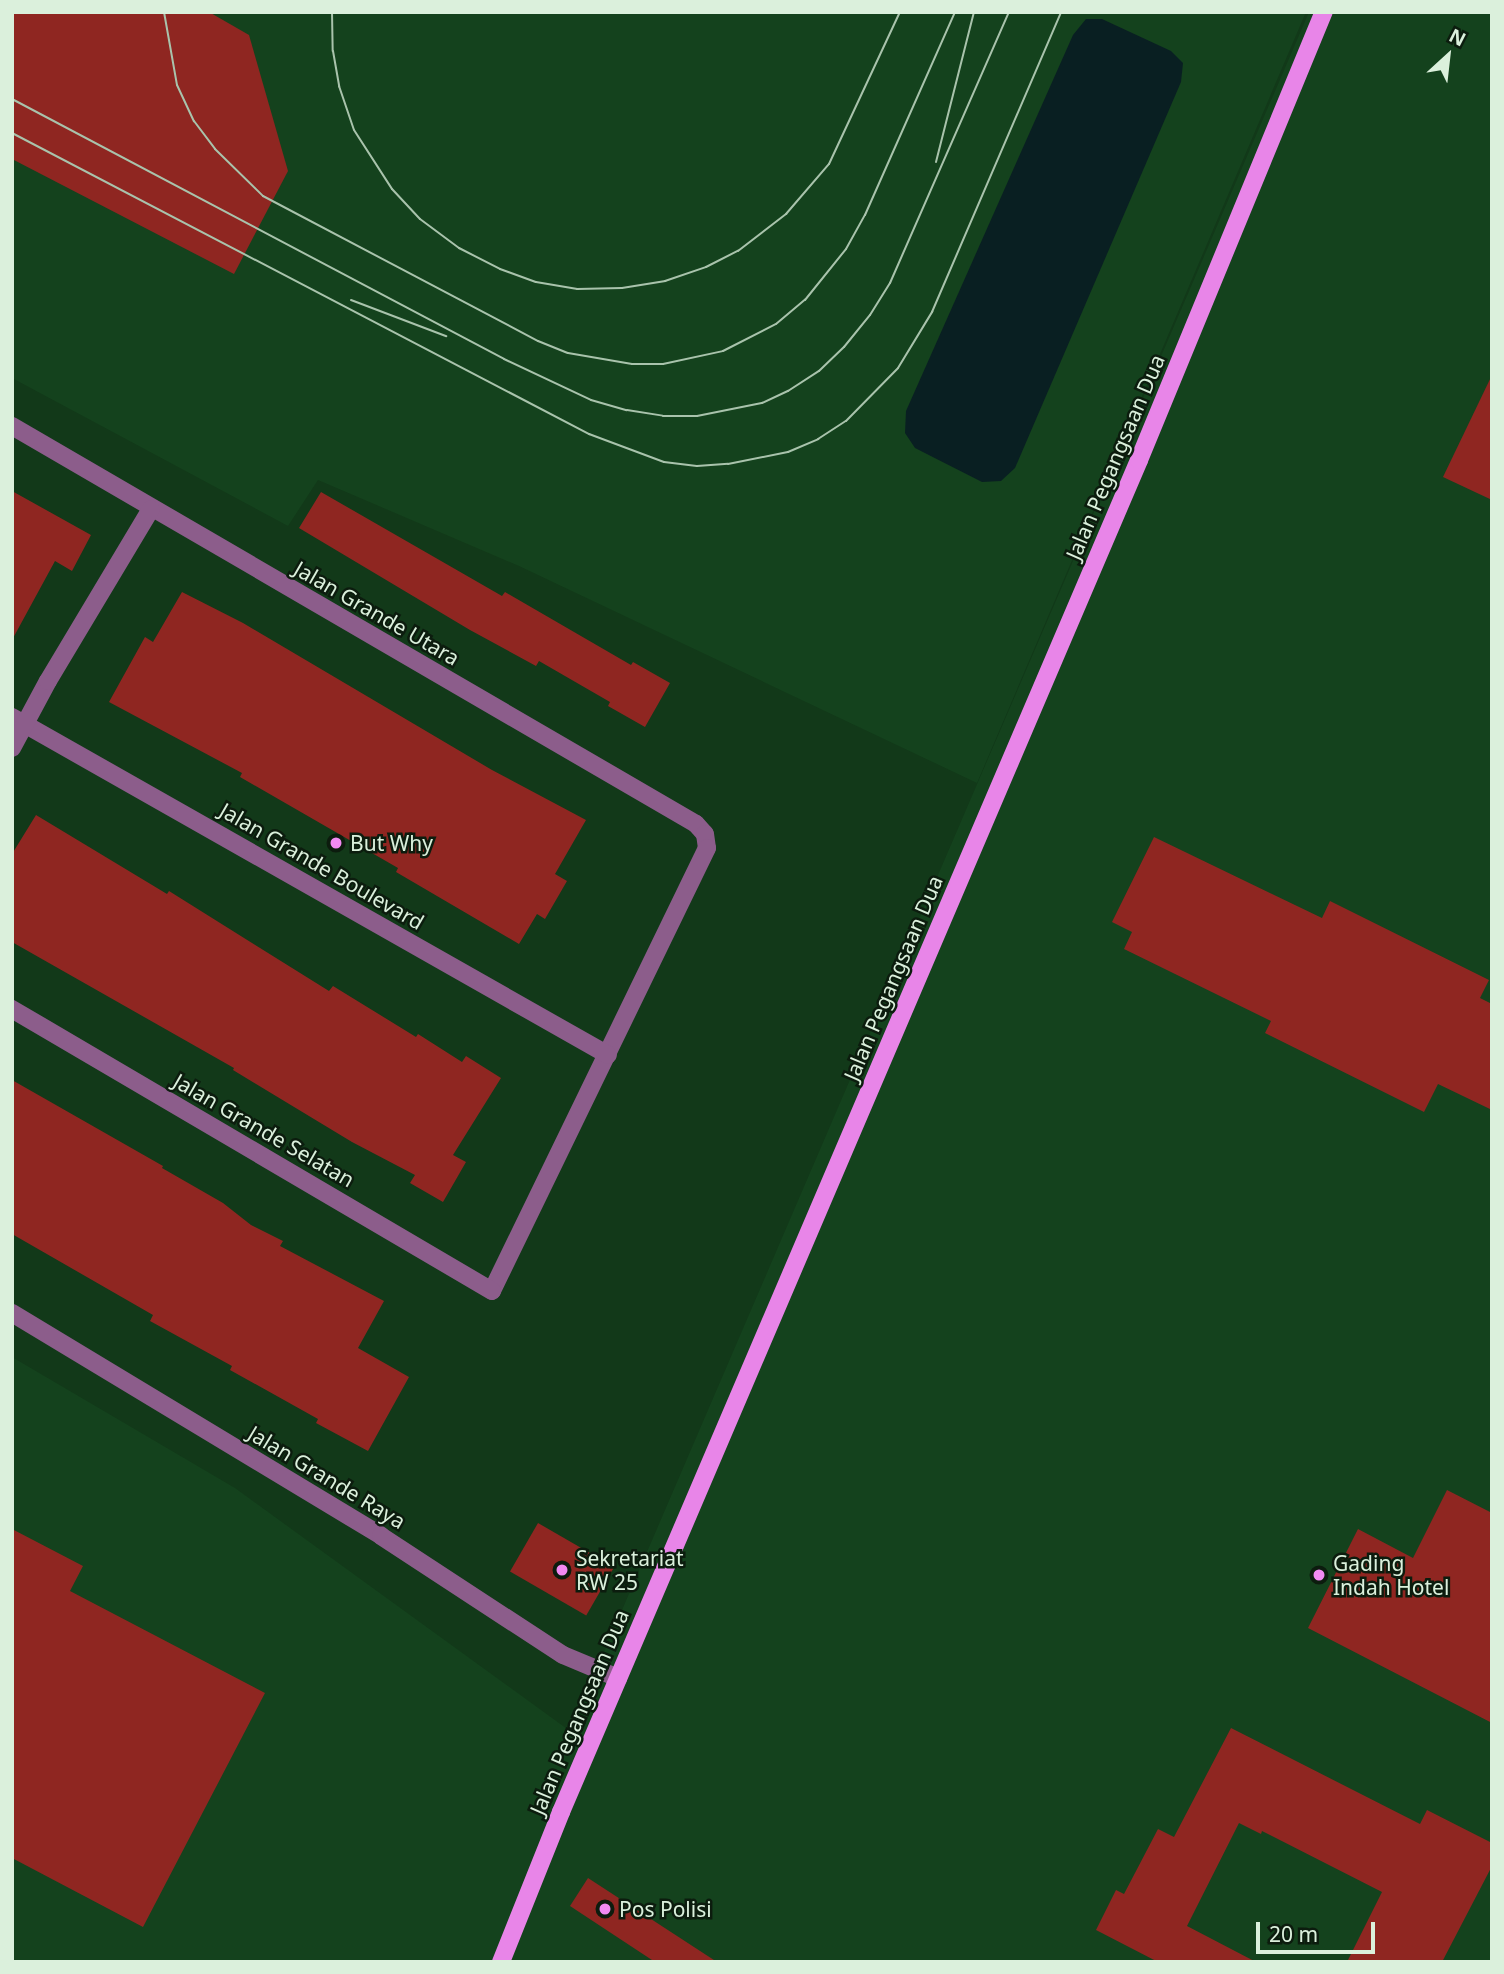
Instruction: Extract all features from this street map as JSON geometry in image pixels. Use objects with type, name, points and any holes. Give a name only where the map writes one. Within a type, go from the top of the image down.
[{"type":"main road","name":"Jalan Pegangsaan Dua","points":[[501,1962],[618,1678],[1107,535],[1324,12]]},
{"type":"street","name":"Jalan Grande Utara","points":[[12,426],[696,824],[705,834],[707,848],[608,1055]]},
{"type":"street","points":[[12,748],[19,720],[151,509]]},
{"type":"street","name":"Jalan Grande Boulevard","points":[[19,720],[608,1055]]},
{"type":"street","name":"Jalan Grande Selatan","points":[[12,1009],[492,1291],[608,1055]]},
{"type":"street","name":"Jalan Grande Raya","points":[[12,1312],[381,1536],[563,1654],[618,1678]]},
{"type":"shaded area","points":[[12,12],[1306,12],[977,783],[519,566],[318,480],[288,526],[12,378]]},
{"type":"shaded area","points":[[1309,12],[1492,12],[1492,1962],[12,1962],[12,1357],[235,1488],[570,1731]]},
{"type":"water","points":[[1086,19],[1102,19],[1171,51],[1183,63],[1181,82],[1015,468],[1001,481],[982,482],[915,448],[905,433],[906,411],[1073,35]]},
{"type":"building","points":[[12,12],[209,12],[249,35],[288,171],[234,274],[12,159]]},
{"type":"building","points":[[1492,375],[1492,500],[1443,477]]},
{"type":"building","points":[[12,491],[91,535],[72,571],[55,561],[12,640]]},
{"type":"building","points":[[321,492],[502,596],[505,592],[631,665],[633,662],[670,683],[645,727],[608,706],[610,702],[539,661],[536,666],[470,630],[299,528]]},
{"type":"building","points":[[182,592],[243,623],[492,770],[586,820],[555,874],[567,881],[545,919],[537,914],[519,944],[396,872],[398,868],[240,777],[242,773],[109,702],[145,637],[153,642]]},
{"type":"building","points":[[36,815],[167,894],[169,891],[329,991],[333,986],[416,1037],[418,1034],[462,1062],[466,1056],[501,1078],[453,1155],[466,1162],[443,1202],[410,1183],[415,1175],[352,1142],[233,1070],[234,1068],[12,942],[12,854]]},
{"type":"building","points":[[1154,837],[1322,918],[1330,901],[1489,980],[1480,998],[1492,1004],[1492,1110],[1438,1084],[1424,1112],[1265,1033],[1271,1021],[1124,949],[1132,932],[1112,922]]},
{"type":"building","points":[[12,1080],[223,1203],[251,1225],[283,1241],[280,1246],[384,1301],[358,1348],[409,1377],[368,1451],[316,1423],[318,1419],[230,1370],[232,1366],[150,1321],[153,1315],[12,1234]]},
{"type":"building","points":[[1447,1490],[1492,1513],[1492,1723],[1308,1628],[1358,1529],[1413,1558]]},
{"type":"building","name":"Sekretariat RW 25","points":[[538,1523],[614,1567],[586,1615],[510,1571]]},
{"type":"building","points":[[12,1529],[83,1566],[70,1591],[265,1693],[143,1927],[12,1858]]},
{"type":"building","points":[[1231,1728],[1420,1824],[1427,1810],[1492,1843],[1492,1866],[1442,1962],[1347,1962],[1382,1892],[1262,1831],[1261,1834],[1239,1823],[1187,1926],[1256,1962],[1158,1962],[1096,1930],[1116,1890],[1124,1894],[1158,1829],[1174,1837]]},
{"type":"building","points":[[588,1878],[717,1962],[655,1962],[570,1906]]},
{"type":"tram line","points":[[164,12],[177,85],[194,121],[215,149],[263,196],[538,341],[568,353],[632,364],[663,364],[723,351],[776,324],[805,300],[846,249],[865,215],[955,12]]},
{"type":"tram line","points":[[332,12],[333,51],[339,86],[354,130],[392,189],[420,219],[459,248],[500,269],[536,282],[577,289],[622,288],[665,281],[706,267],[738,251],[786,214],[829,164],[900,12]]},
{"type":"tram line","points":[[936,162],[974,12]]},
{"type":"tram line","points":[[12,99],[504,359],[591,400],[663,416],[697,416],[762,403],[788,391],[819,371],[844,347],[870,315],[890,283],[1009,12]]},
{"type":"tram line","points":[[12,133],[589,434],[664,462],[697,466],[728,464],[788,452],[818,439],[846,421],[898,368],[932,312],[1061,12]]},
{"type":"tram line","points":[[351,300],[446,336]]},
{"type":"place","name":"But Why","points":[[336,843]]},
{"type":"place","name":"Sekretariat RW 25","points":[[562,1570]]},
{"type":"place","name":"Gading Indah Hotel","points":[[1319,1575]]},
{"type":"place","name":"Pos Polisi","points":[[605,1909]]}]
